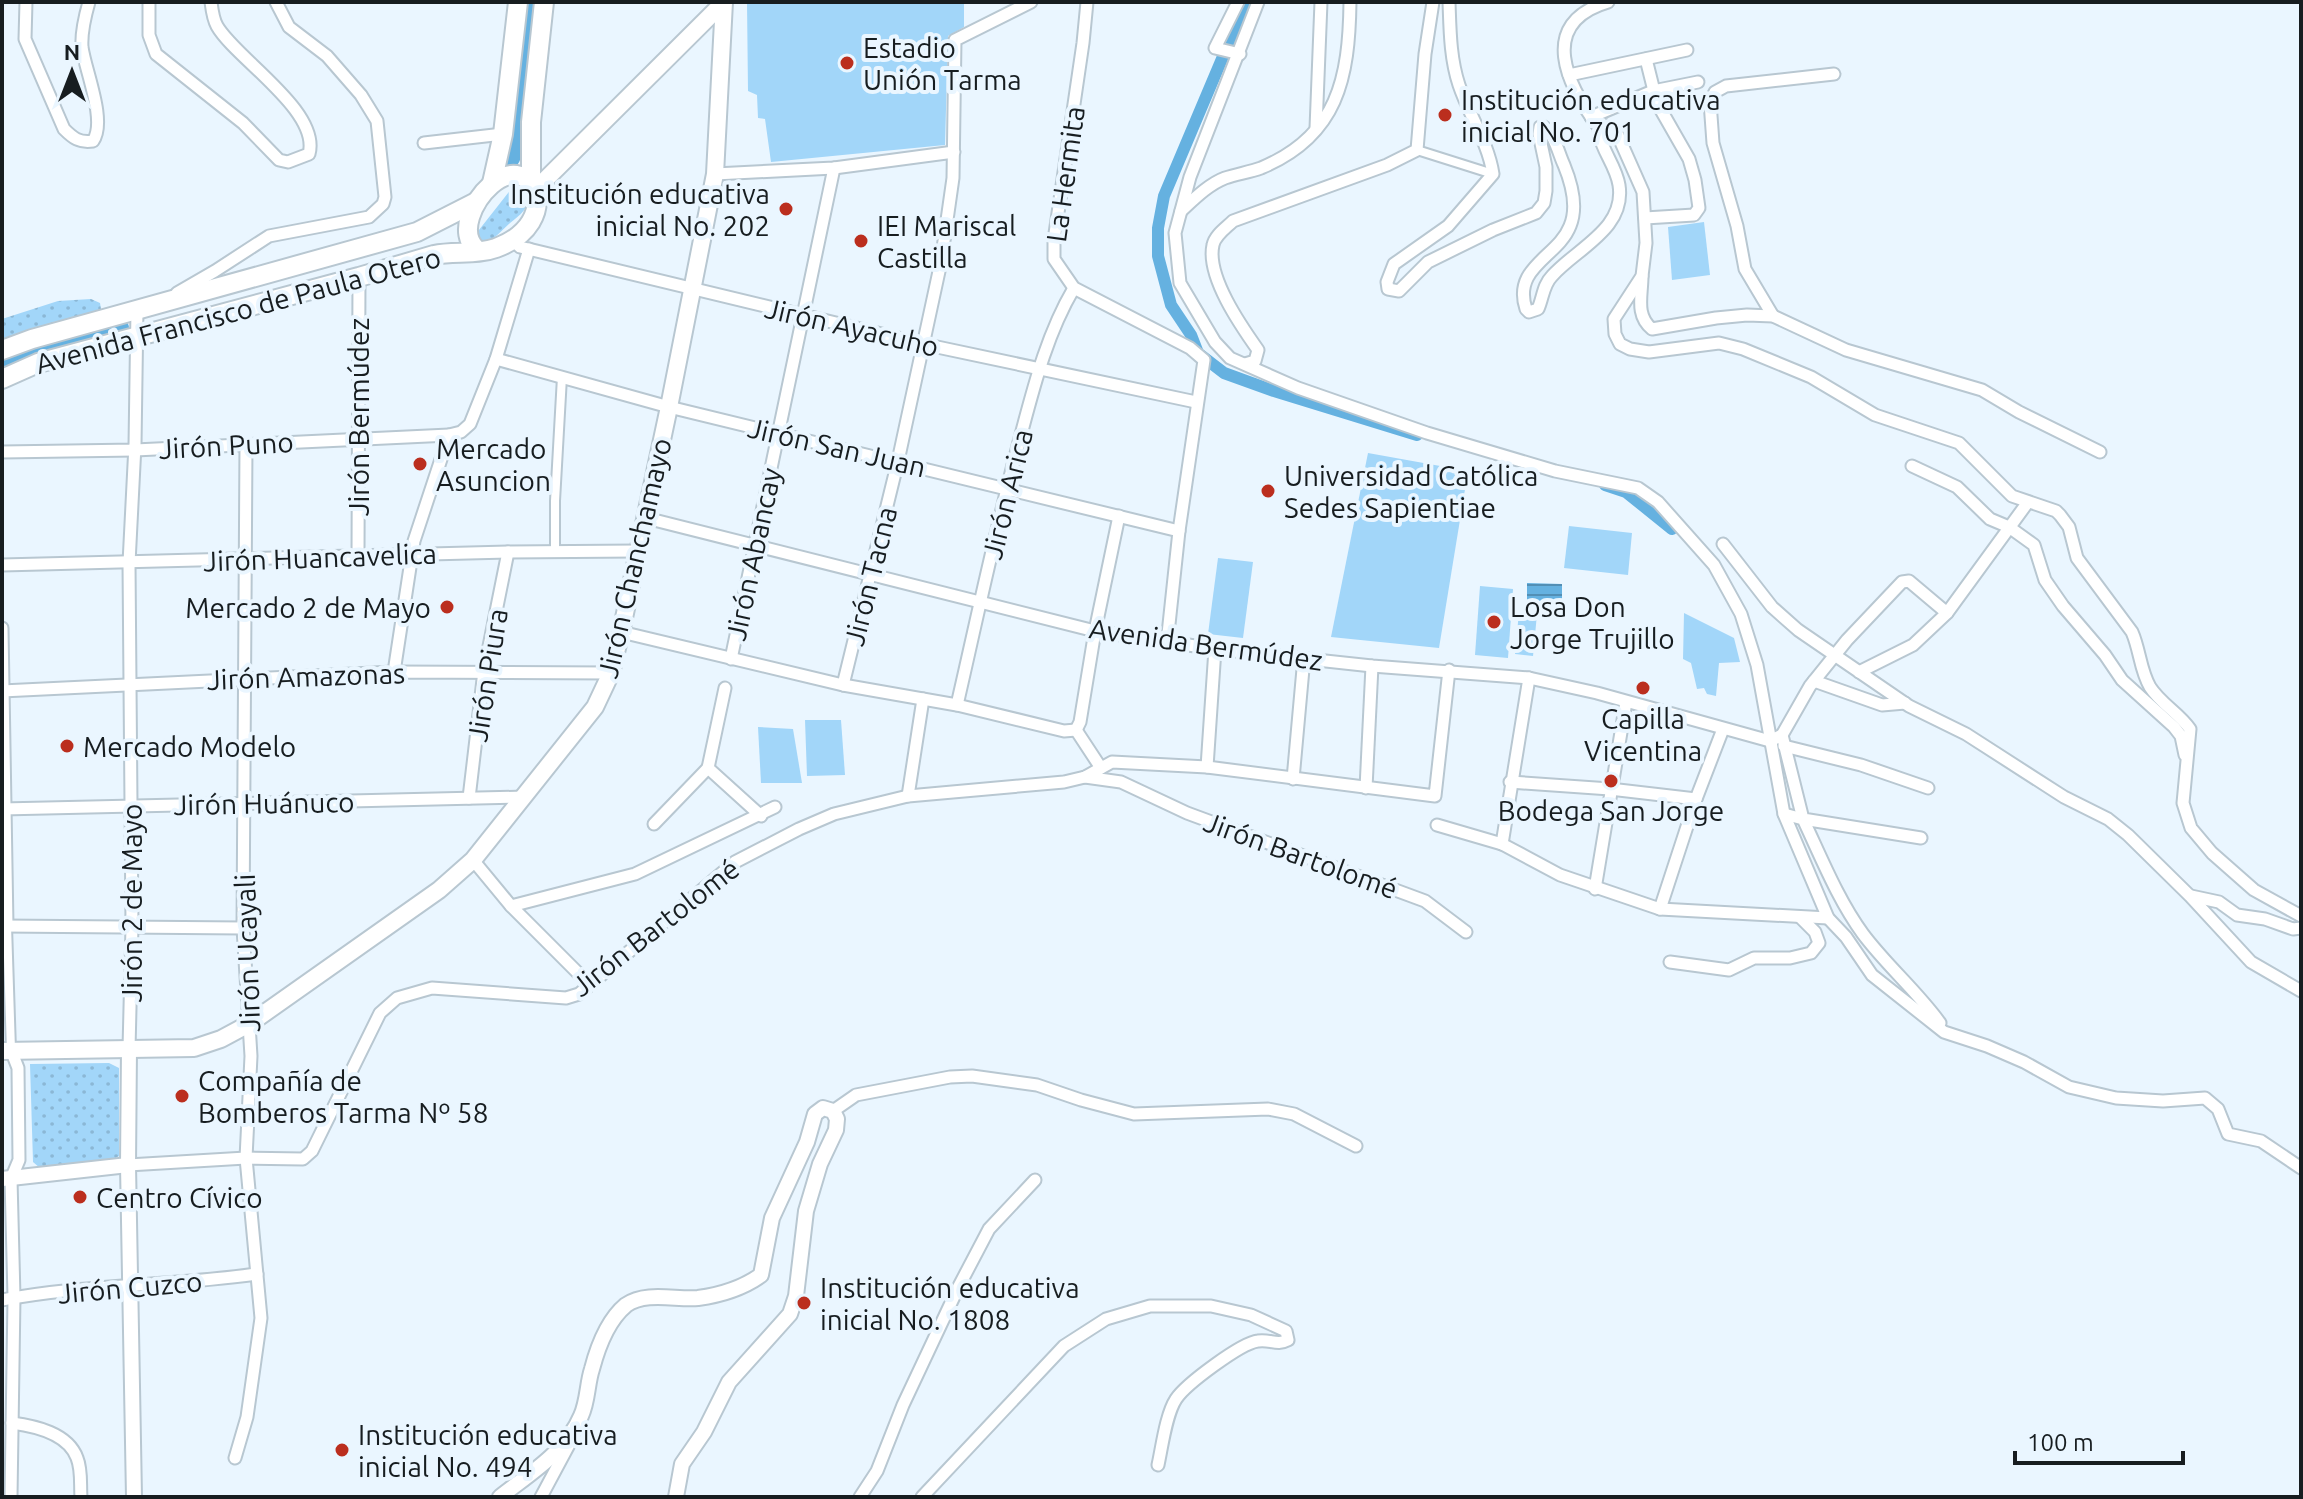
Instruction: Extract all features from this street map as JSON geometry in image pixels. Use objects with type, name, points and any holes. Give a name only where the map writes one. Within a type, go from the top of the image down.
[{"type":"highway","points":[[518,2],[503,134],[492,183],[476,202],[467,236],[477,250],[495,248],[512,239],[531,222],[537,210],[531,122],[544,2]]},
{"type":"highway","points":[[492,183],[510,176],[520,176],[534,186]]},
{"type":"highway","name":"Avenida Francisco de Paula Otero","points":[[2,350],[158,303],[417,232],[476,202]]},
{"type":"highway","name":"Avenida Francisco de Paula Otero","points":[[2,379],[38,363],[136,335],[434,255],[477,250]]},
{"type":"main road","points":[[534,186],[718,5]]},
{"type":"main road","name":"Jirón Chanchamayo","points":[[6,1051],[194,1048],[221,1039],[249,1024],[439,890],[473,860],[595,707],[611,673],[621,632],[715,174],[721,53],[718,5]]},
{"type":"street","points":[[26,2],[25,39],[64,129],[82,142],[93,141],[98,131],[82,37],[89,2]]},
{"type":"street","points":[[149,2],[149,35],[156,54],[243,123],[279,160],[288,162],[309,154],[312,145],[303,125],[281,91],[217,26],[211,2]]},
{"type":"street","points":[[158,303],[269,236],[369,217],[383,204],[385,197],[377,121],[361,95],[327,56],[289,27],[276,2]]},
{"type":"street","name":"Jirón Tacna","points":[[843,685],[898,461],[941,262],[953,178],[955,40],[1031,2]]},
{"type":"street","name":"La Hermita","points":[[1074,288],[1054,259],[1054,240],[1087,2]]},
{"type":"street","points":[[1238,2],[1219,48],[1238,52]]},
{"type":"street","points":[[1258,2],[1198,154],[1175,233],[1180,283],[1215,342],[1230,358],[1298,388],[1427,433],[1555,471],[1638,488],[1658,502],[1714,565],[1741,614],[1757,665],[1784,814],[1828,918],[1846,937],[1872,975],[1944,1032],[1999,1051],[2069,1087],[2116,1098],[2163,1101],[2205,1098],[2218,1109],[2228,1134],[2261,1141],[2301,1168]]},
{"type":"street","points":[[1316,128],[1321,2]]},
{"type":"street","points":[[1180,211],[1223,179],[1259,169],[1294,152],[1307,141],[1338,96],[1346,68],[1350,2]]},
{"type":"street","points":[[1417,150],[1433,2]]},
{"type":"street","points":[[1449,2],[1451,45],[1459,84],[1490,158],[1493,174]]},
{"type":"street","points":[[1493,174],[1448,226],[1394,264],[1387,282],[1388,289],[1399,291],[1428,262],[1536,213],[1544,203],[1546,191],[1540,127],[1551,134],[1571,180],[1573,204],[1570,226],[1530,271],[1524,283],[1526,309],[1529,312],[1538,309],[1550,277],[1604,231],[1615,217],[1619,186],[1614,166],[1600,138],[1600,129],[1569,75],[1565,54],[1568,26],[1586,9],[1608,2]]},
{"type":"street","points":[[1569,75],[1687,50]]},
{"type":"street","points":[[1645,218],[1694,215],[1699,208],[1689,159],[1653,91],[1646,59]]},
{"type":"street","points":[[1773,316],[1745,269],[1737,226],[1713,143],[1710,102],[1715,92],[1726,86],[1834,74]]},
{"type":"street","points":[[1591,117],[1653,91],[1698,82]]},
{"type":"street","points":[[1600,129],[1606,126],[1616,131],[1643,192],[1646,243],[1641,315],[1643,322],[1652,329],[1716,318],[1773,316],[1846,350],[1982,390],[2100,452]]},
{"type":"street","points":[[424,143],[503,134]]},
{"type":"street","points":[[1245,364],[1255,361],[1258,350],[1235,318],[1213,266],[1216,236],[1233,221],[1387,165],[1417,150],[1493,174]]},
{"type":"street","points":[[715,174],[834,168],[954,152]]},
{"type":"street","name":"Jirón Abancay","points":[[731,659],[834,168]]},
{"type":"street","name":"Jirón Ayacuho","points":[[512,239],[520,247],[692,290],[923,344],[1196,402]]},
{"type":"street","points":[[394,672],[414,541],[449,435],[461,432],[470,424],[496,359],[529,249]]},
{"type":"street","points":[[1642,276],[1614,319],[1615,334],[1620,344],[1649,352],[1719,343],[1743,349],[1811,377],[1875,415],[1959,443],[2012,496],[2056,511],[2064,519],[2072,536],[2077,558],[2132,632],[2142,671],[2151,689],[2190,729],[2183,803],[2191,828],[2212,853],[2254,890],[2301,916]]},
{"type":"street","name":"Jirón Bermúdez","points":[[358,557],[359,277]]},
{"type":"street","points":[[1074,288],[1190,348],[1204,360],[1179,531],[1167,643]]},
{"type":"street","name":"Jirón Arica","points":[[957,705],[1006,488],[1039,369],[1060,311],[1074,288]]},
{"type":"street","name":"Jirón 2 de Mayo","points":[[134,1497],[128,1165],[132,926],[129,563],[135,450],[137,309]]},
{"type":"street","name":"Jirón San Juan","points":[[496,359],[779,435],[898,461],[1179,531]]},
{"type":"street","points":[[555,553],[562,377]]},
{"type":"street","name":"Jirón Puno","points":[[2,452],[135,450],[449,435]]},
{"type":"street","name":"Jirón Ucayali","points":[[235,1458],[247,1417],[261,1318],[246,1158],[251,1056],[243,928],[246,444]]},
{"type":"street","points":[[1912,466],[1957,487],[1990,519],[2009,527],[2034,545],[2045,580],[2122,680],[2174,727],[2181,736],[2186,758]]},
{"type":"street","points":[[1859,672],[1913,645],[1947,613],[2028,502]]},
{"type":"street","points":[[1076,730],[1119,516]]},
{"type":"street","name":"Avenida Bermúdez","points":[[646,518],[1095,631],[1215,649],[1372,666],[1529,678],[1770,741]]},
{"type":"street","points":[[1723,544],[1772,607],[1798,630],[1905,703],[1966,734],[2064,797],[2108,819],[2190,896],[2251,962],[2301,991]]},
{"type":"street","name":"Jirón Huancavelica","points":[[2,565],[637,551]]},
{"type":"street","name":"Jirón Piura","points":[[469,798],[484,671],[508,552]]},
{"type":"street","points":[[1944,1032],[1921,997],[1884,960],[1852,918],[1803,819],[1783,741],[1814,681],[1862,622],[1905,581],[1909,581],[1947,613]]},
{"type":"street","points":[[2,628],[6,1051],[18,1068],[19,1160],[7,1179],[11,1497]]},
{"type":"street","points":[[621,632],[843,685],[957,705],[1064,731],[1076,730]]},
{"type":"street","points":[[1207,767],[1215,649]]},
{"type":"street","points":[[1293,779],[1304,658]]},
{"type":"street","points":[[1366,788],[1372,666]]},
{"type":"street","points":[[1076,730],[1101,768],[1112,762],[1207,767],[1435,796],[1449,670]]},
{"type":"street","name":"Jirón Amazonas","points":[[2,691],[394,672],[611,673]]},
{"type":"street","points":[[1502,844],[1529,678]]},
{"type":"street","points":[[1814,681],[1882,705],[1905,703]]},
{"type":"street","points":[[654,824],[708,768],[725,688]]},
{"type":"street","points":[[908,796],[923,699]]},
{"type":"street","points":[[1595,889],[1626,702]]},
{"type":"street","points":[[1660,909],[1723,729]]},
{"type":"street","points":[[1770,741],[1783,741],[1928,788]]},
{"type":"street","points":[[708,768],[761,816]]},
{"type":"street","name":"Jirón Bartolomé","points":[[246,1158],[295,1161],[308,1156],[334,1109],[372,1027],[380,1013],[397,998],[432,988],[566,998],[579,994],[735,862],[834,814],[908,796],[1064,782],[1085,777],[1101,768]]},
{"type":"street","name":"Jirón Bartolomé","points":[[1085,777],[1121,782],[1201,818],[1425,901],[1466,932]]},
{"type":"street","points":[[1510,782],[1696,799]]},
{"type":"street","name":"Jirón Huánuco","points":[[4,809],[525,797]]},
{"type":"street","points":[[511,906],[635,874],[775,807]]},
{"type":"street","points":[[1784,814],[1921,838]]},
{"type":"street","points":[[1437,825],[1502,844],[1560,875],[1660,909],[1828,918]]},
{"type":"street","points":[[473,860],[511,906],[589,984]]},
{"type":"street","points":[[2190,896],[2219,902],[2237,915],[2265,919],[2293,929],[2301,928]]},
{"type":"street","points":[[1670,962],[1729,970],[1754,958],[1790,958],[1811,953],[1819,943],[1818,937],[1800,917]]},
{"type":"street","points":[[4,926],[243,928]]},
{"type":"street","points":[[833,1111],[845,1101],[865,1092],[972,1076],[1037,1085],[1134,1114],[1268,1109],[1294,1114],[1356,1146]]},
{"type":"street","points":[[541,1497],[586,1405],[591,1369],[608,1327],[626,1306],[636,1300],[697,1298],[724,1293],[761,1275],[765,1240],[772,1218],[807,1142],[815,1114],[823,1108],[833,1111],[837,1119],[836,1130],[820,1164],[806,1211],[796,1296],[790,1314],[729,1382],[717,1409],[682,1464],[676,1497]]},
{"type":"street","points":[[7,1179],[128,1165],[246,1158]]},
{"type":"street","points":[[860,1497],[877,1471],[903,1405],[989,1229],[1035,1180]]},
{"type":"street","name":"Jirón Cuzco","points":[[8,1298],[257,1274]]},
{"type":"street","points":[[922,1497],[1064,1346],[1106,1319],[1150,1306],[1211,1306],[1251,1315],[1286,1331],[1288,1340],[1281,1344],[1258,1341],[1230,1353],[1187,1387],[1176,1399],[1158,1465]]},
{"type":"street","points":[[500,1497],[537,1470],[580,1420]]},
{"type":"street","points":[[12,1423],[37,1427],[71,1447],[79,1467],[81,1497]]},
{"type":"shaded area","name":"Estadio Unión Tarma","points":[[747,2],[964,2],[964,27],[948,36],[945,145],[771,162],[765,119],[758,118],[757,95],[748,91]]},
{"type":"shaded area","points":[[516,183],[526,186],[526,208],[489,242],[480,243],[475,235]]},
{"type":"shaded area","points":[[1704,222],[1710,275],[1672,280],[1668,227]]},
{"type":"shaded area","points":[[91,299],[100,303],[101,309],[96,313],[2,339],[2,319],[58,301]]},
{"type":"shaded area","points":[[1368,453],[1468,471],[1439,648],[1331,637]]},
{"type":"shaded area","points":[[1569,526],[1632,533],[1628,575],[1564,568]]},
{"type":"shaded area","points":[[1218,558],[1253,562],[1243,638],[1208,634]]},
{"type":"shaded area","points":[[1527,583],[1562,584],[1562,603],[1527,602]]},
{"type":"shaded area","name":"Losa Don Jorge Trujillo","points":[[1480,586],[1513,589],[1508,658],[1475,655]]},
{"type":"shaded area","points":[[1519,612],[1537,614],[1533,656],[1515,654]]},
{"type":"shaded area","points":[[1684,613],[1734,638],[1740,662],[1719,663],[1716,696],[1707,694],[1704,688],[1697,689],[1691,663],[1683,659]]},
{"type":"shaded area","points":[[805,720],[841,720],[845,775],[807,776]]},
{"type":"shaded area","points":[[758,727],[793,729],[802,783],[761,783]]},
{"type":"shaded area","points":[[109,1063],[119,1068],[119,1156],[109,1162],[40,1168],[33,1162],[30,1064]]},
{"type":"waterway","points":[[510,158],[516,143],[532,2]]},
{"type":"waterway","points":[[1246,2],[1164,196],[1158,228],[1158,256],[1171,305],[1191,335],[1198,353],[1224,373],[1417,435]]},
{"type":"waterway","points":[[2,363],[119,328]]},
{"type":"waterway","points":[[1605,485],[1626,492],[1672,529]]},
{"type":"place","name":"Estadio Unión Tarma","points":[[847,63]]},
{"type":"place","name":"Institución educativa inicial No. 701","points":[[1445,115]]},
{"type":"place","name":"Institución educativa inicial No. 202","points":[[786,209]]},
{"type":"place","name":"IEI Mariscal Castilla","points":[[861,241]]},
{"type":"place","name":"Mercado Asuncion","points":[[420,464]]},
{"type":"place","name":"Universidad Católica Sedes Sapientiae","points":[[1268,491]]},
{"type":"place","name":"Mercado 2 de Mayo","points":[[447,607]]},
{"type":"place","name":"Losa Don Jorge Trujillo","points":[[1494,622]]},
{"type":"place","name":"Capilla Vicentina","points":[[1643,688]]},
{"type":"place","name":"Mercado Modelo","points":[[67,746]]},
{"type":"place","name":"Bodega San Jorge","points":[[1611,781]]},
{"type":"place","name":"Compañía de Bomberos Tarma Nº 58","points":[[182,1096]]},
{"type":"place","name":"Centro Cívico","points":[[80,1197]]},
{"type":"place","name":"Institución educativa inicial No. 1808","points":[[804,1303]]},
{"type":"place","name":"Institución educativa inicial No. 494","points":[[342,1450]]}]
